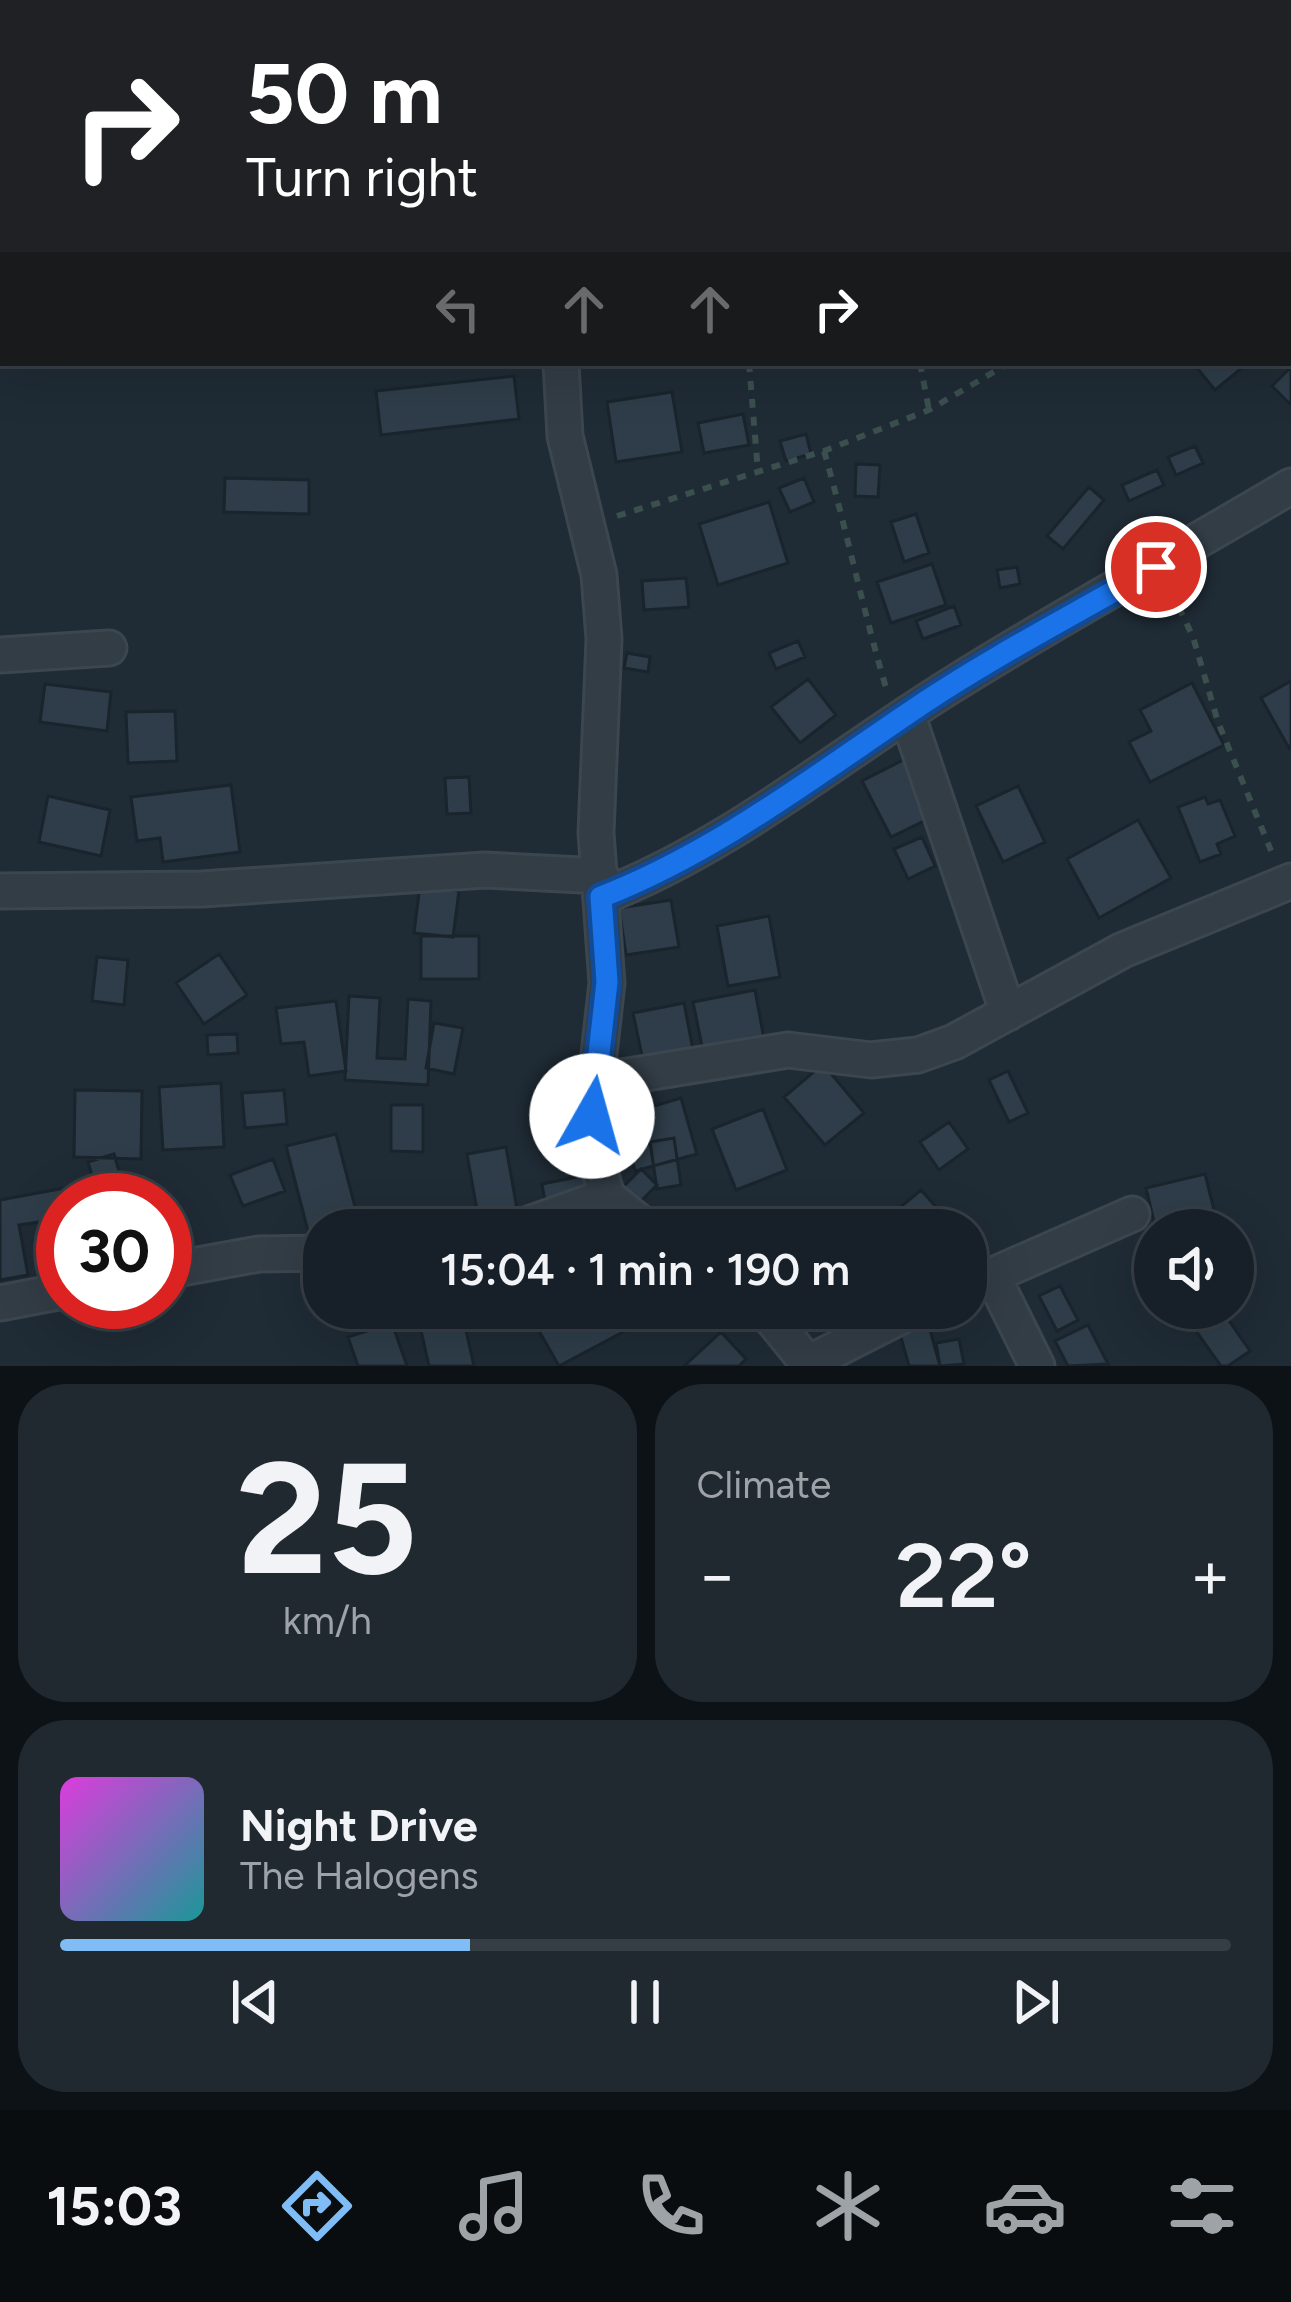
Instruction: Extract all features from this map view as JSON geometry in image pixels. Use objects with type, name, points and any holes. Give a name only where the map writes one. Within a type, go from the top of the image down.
[{"type":"street","points":[[562,366],[566,436],[589,526],[604,639],[596,820],[607,982],[592,1116],[607,1196],[623,1209]]},
{"type":"street","points":[[0,891],[223,888],[485,870],[601,887],[650,878],[709,845],[902,718],[1291,486]]},
{"type":"street","points":[[0,655],[109,648]]},
{"type":"street","points":[[902,718],[1008,1013]]},
{"type":"street","points":[[597,1081],[788,1050],[871,1060],[918,1055],[954,1042],[1123,950],[1288,882]]},
{"type":"street","points":[[571,1209],[607,1196]]},
{"type":"street","points":[[987,1277],[1132,1214]]},
{"type":"street","points":[[192,1266],[259,1254],[303,1253]]},
{"type":"street","points":[[987,1293],[1037,1366]]},
{"type":"street","points":[[0,1303],[36,1296]]},
{"type":"street","points":[[780,1329],[810,1365],[878,1329]]},
{"type":"path","points":[[749,366],[758,472]]},
{"type":"path","points":[[921,366],[928,410]]},
{"type":"path","points":[[589,526],[824,451],[928,410],[1004,366]]},
{"type":"path","points":[[824,451],[848,533],[860,605],[902,718]]},
{"type":"path","points":[[1156,567],[1193,637],[1218,722],[1288,882]]},
{"type":"building","points":[[1195,366],[1244,366],[1215,390]]},
{"type":"building","points":[[1291,367],[1291,405],[1272,386]]},
{"type":"building","points":[[514,376],[519,419],[381,435],[376,391]]},
{"type":"building","points":[[672,392],[682,452],[616,462],[607,402]]},
{"type":"building","points":[[743,414],[749,445],[704,453],[698,423]]},
{"type":"building","points":[[806,434],[811,454],[786,461],[780,441]]},
{"type":"building","points":[[1195,446],[1203,463],[1176,475],[1168,457]]},
{"type":"building","points":[[856,464],[880,465],[878,497],[855,496]]},
{"type":"building","points":[[1157,470],[1164,485],[1129,501],[1122,485]]},
{"type":"building","points":[[225,478],[309,480],[309,514],[224,512]]},
{"type":"building","points":[[804,478],[814,502],[790,512],[779,488]]},
{"type":"building","points":[[1089,487],[1104,500],[1063,549],[1047,536]]},
{"type":"building","points":[[769,502],[788,563],[718,585],[699,524]]},
{"type":"building","points":[[916,514],[929,553],[904,562],[891,522]]},
{"type":"building","points":[[932,564],[946,605],[891,623],[877,582]]},
{"type":"building","points":[[1017,567],[1020,584],[1000,588],[997,570]]},
{"type":"building","points":[[686,578],[689,607],[644,610],[642,581]]},
{"type":"building","points":[[954,606],[961,625],[923,639],[916,621]]},
{"type":"building","points":[[798,641],[805,657],[776,669],[769,653]]},
{"type":"building","points":[[627,653],[650,657],[648,672],[624,668]]},
{"type":"building","points":[[808,679],[836,715],[800,743],[771,707]]},
{"type":"building","points":[[1291,681],[1291,747],[1289,748],[1261,698]]},
{"type":"building","points":[[1192,683],[1224,745],[1150,782],[1129,742],[1151,731],[1140,710]]},
{"type":"building","points":[[45,684],[111,692],[107,731],[40,722]]},
{"type":"building","points":[[175,711],[177,761],[128,763],[126,712]]},
{"type":"building","points":[[905,759],[934,816],[891,837],[862,781]]},
{"type":"building","points":[[469,777],[471,813],[447,814],[445,778]]},
{"type":"building","points":[[231,785],[240,852],[163,862],[160,838],[137,841],[131,797]]},
{"type":"building","points":[[1018,786],[1045,842],[1003,862],[976,806]]},
{"type":"building","points":[[48,796],[110,810],[101,856],[39,842]]},
{"type":"building","points":[[1205,797],[1208,804],[1220,800],[1235,836],[1217,844],[1221,854],[1200,862],[1178,807]]},
{"type":"building","points":[[1138,820],[1171,878],[1099,918],[1067,859]]},
{"type":"building","points":[[922,837],[935,866],[908,879],[894,849]]},
{"type":"building","points":[[420,885],[459,891],[453,937],[414,933]]},
{"type":"building","points":[[671,900],[679,947],[626,955],[619,908]]},
{"type":"building","points":[[769,916],[780,977],[728,986],[717,926]]},
{"type":"building","points":[[421,936],[479,936],[479,979],[421,979]]},
{"type":"building","points":[[219,954],[247,995],[204,1024],[176,983]]},
{"type":"building","points":[[97,957],[128,960],[124,1005],[92,1001]]},
{"type":"building","points":[[755,990],[764,1039],[703,1051],[693,1002]]},
{"type":"building","points":[[349,996],[380,998],[377,1058],[405,1059],[408,999],[431,1001],[428,1085],[345,1080]]},
{"type":"building","points":[[336,1001],[346,1071],[309,1076],[304,1042],[281,1044],[276,1008]]},
{"type":"building","points":[[684,1003],[694,1055],[644,1065],[633,1013]]},
{"type":"building","points":[[434,1023],[463,1028],[454,1074],[426,1068]]},
{"type":"building","points":[[237,1034],[238,1053],[208,1055],[207,1035]]},
{"type":"building","points":[[823,1064],[864,1113],[825,1145],[784,1097]]},
{"type":"building","points":[[1008,1071],[1028,1113],[1009,1122],[989,1080]]},
{"type":"building","points":[[221,1083],[224,1147],[163,1150],[159,1087]]},
{"type":"building","points":[[75,1090],[142,1091],[141,1159],[74,1157]]},
{"type":"building","points":[[284,1090],[287,1124],[245,1128],[242,1093]]},
{"type":"building","points":[[681,1098],[697,1154],[635,1171],[620,1116]]},
{"type":"building","points":[[391,1105],[423,1105],[423,1152],[391,1151]]},
{"type":"building","points":[[763,1109],[787,1170],[736,1190],[712,1129]]},
{"type":"building","points":[[949,1122],[968,1149],[939,1170],[920,1142]]},
{"type":"building","points":[[336,1134],[356,1209],[303,1212],[286,1146]]},
{"type":"building","points":[[674,1138],[681,1185],[657,1189],[650,1142]]},
{"type":"building","points":[[506,1147],[517,1209],[477,1209],[467,1154]]},
{"type":"building","points":[[114,1154],[120,1173],[91,1173],[88,1162]]},
{"type":"building","points":[[273,1159],[285,1191],[243,1206],[230,1175]]},
{"type":"building","points":[[641,1169],[657,1185],[638,1204],[622,1188]]},
{"type":"building","points":[[1205,1174],[1214,1209],[1151,1209],[1146,1188]]},
{"type":"building","points":[[587,1175],[590,1193],[545,1202],[542,1184]]},
{"type":"building","points":[[921,1190],[938,1209],[898,1209]]},
{"type":"building","points":[[36,1193],[36,1222],[19,1225],[28,1275],[0,1280],[0,1200]]},
{"type":"building","points":[[1060,1286],[1078,1320],[1057,1331],[1039,1296]]},
{"type":"building","points":[[1088,1325],[1108,1364],[1068,1366],[1055,1341]]},
{"type":"building","points":[[394,1329],[407,1366],[358,1366],[348,1337]]},
{"type":"building","points":[[421,1329],[466,1329],[474,1366],[429,1366]]},
{"type":"building","points":[[538,1329],[629,1329],[559,1366]]},
{"type":"building","points":[[930,1329],[940,1366],[909,1366],[900,1334]]},
{"type":"building","points":[[1195,1329],[1235,1329],[1250,1351],[1221,1366]]},
{"type":"building","points":[[721,1332],[746,1359],[739,1366],[684,1366]]},
{"type":"building","points":[[959,1339],[964,1364],[940,1366],[936,1343]]},
{"type":"route","points":[[592,1116],[607,982],[606,916],[601,897],[650,878],[709,845],[955,683],[1156,567]]}]
